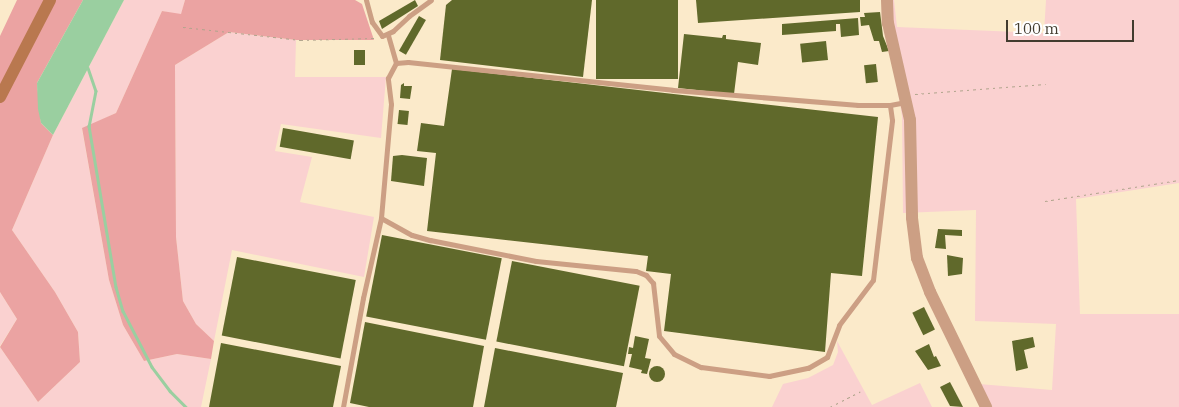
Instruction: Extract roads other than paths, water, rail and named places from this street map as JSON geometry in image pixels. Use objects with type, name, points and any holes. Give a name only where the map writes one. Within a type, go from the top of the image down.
[{"type":"main road","points":[[0,97],[50,0]]},
{"type":"street","points":[[887,0],[888,23],[910,120],[912,218],[917,258],[930,292],[986,407]]},
{"type":"lane","points":[[366,0],[372,22],[385,36],[396,63]]},
{"type":"lane","points":[[385,36],[431,0]]},
{"type":"lane","points":[[396,63],[408,62],[673,90],[858,105],[890,105],[905,98]]},
{"type":"lane","points":[[343,407],[362,298],[381,218],[392,104],[388,78],[396,63]]},
{"type":"lane","points":[[381,218],[412,235],[430,240],[536,261],[636,271],[646,276],[653,283],[658,336],[674,354],[701,367],[769,376],[808,368],[827,357],[838,325],[873,280],[892,120],[890,105]]},
{"type":"waterway","points":[[88,68],[96,91],[89,126],[116,287],[123,311],[152,367],[170,391],[186,407]]}]
